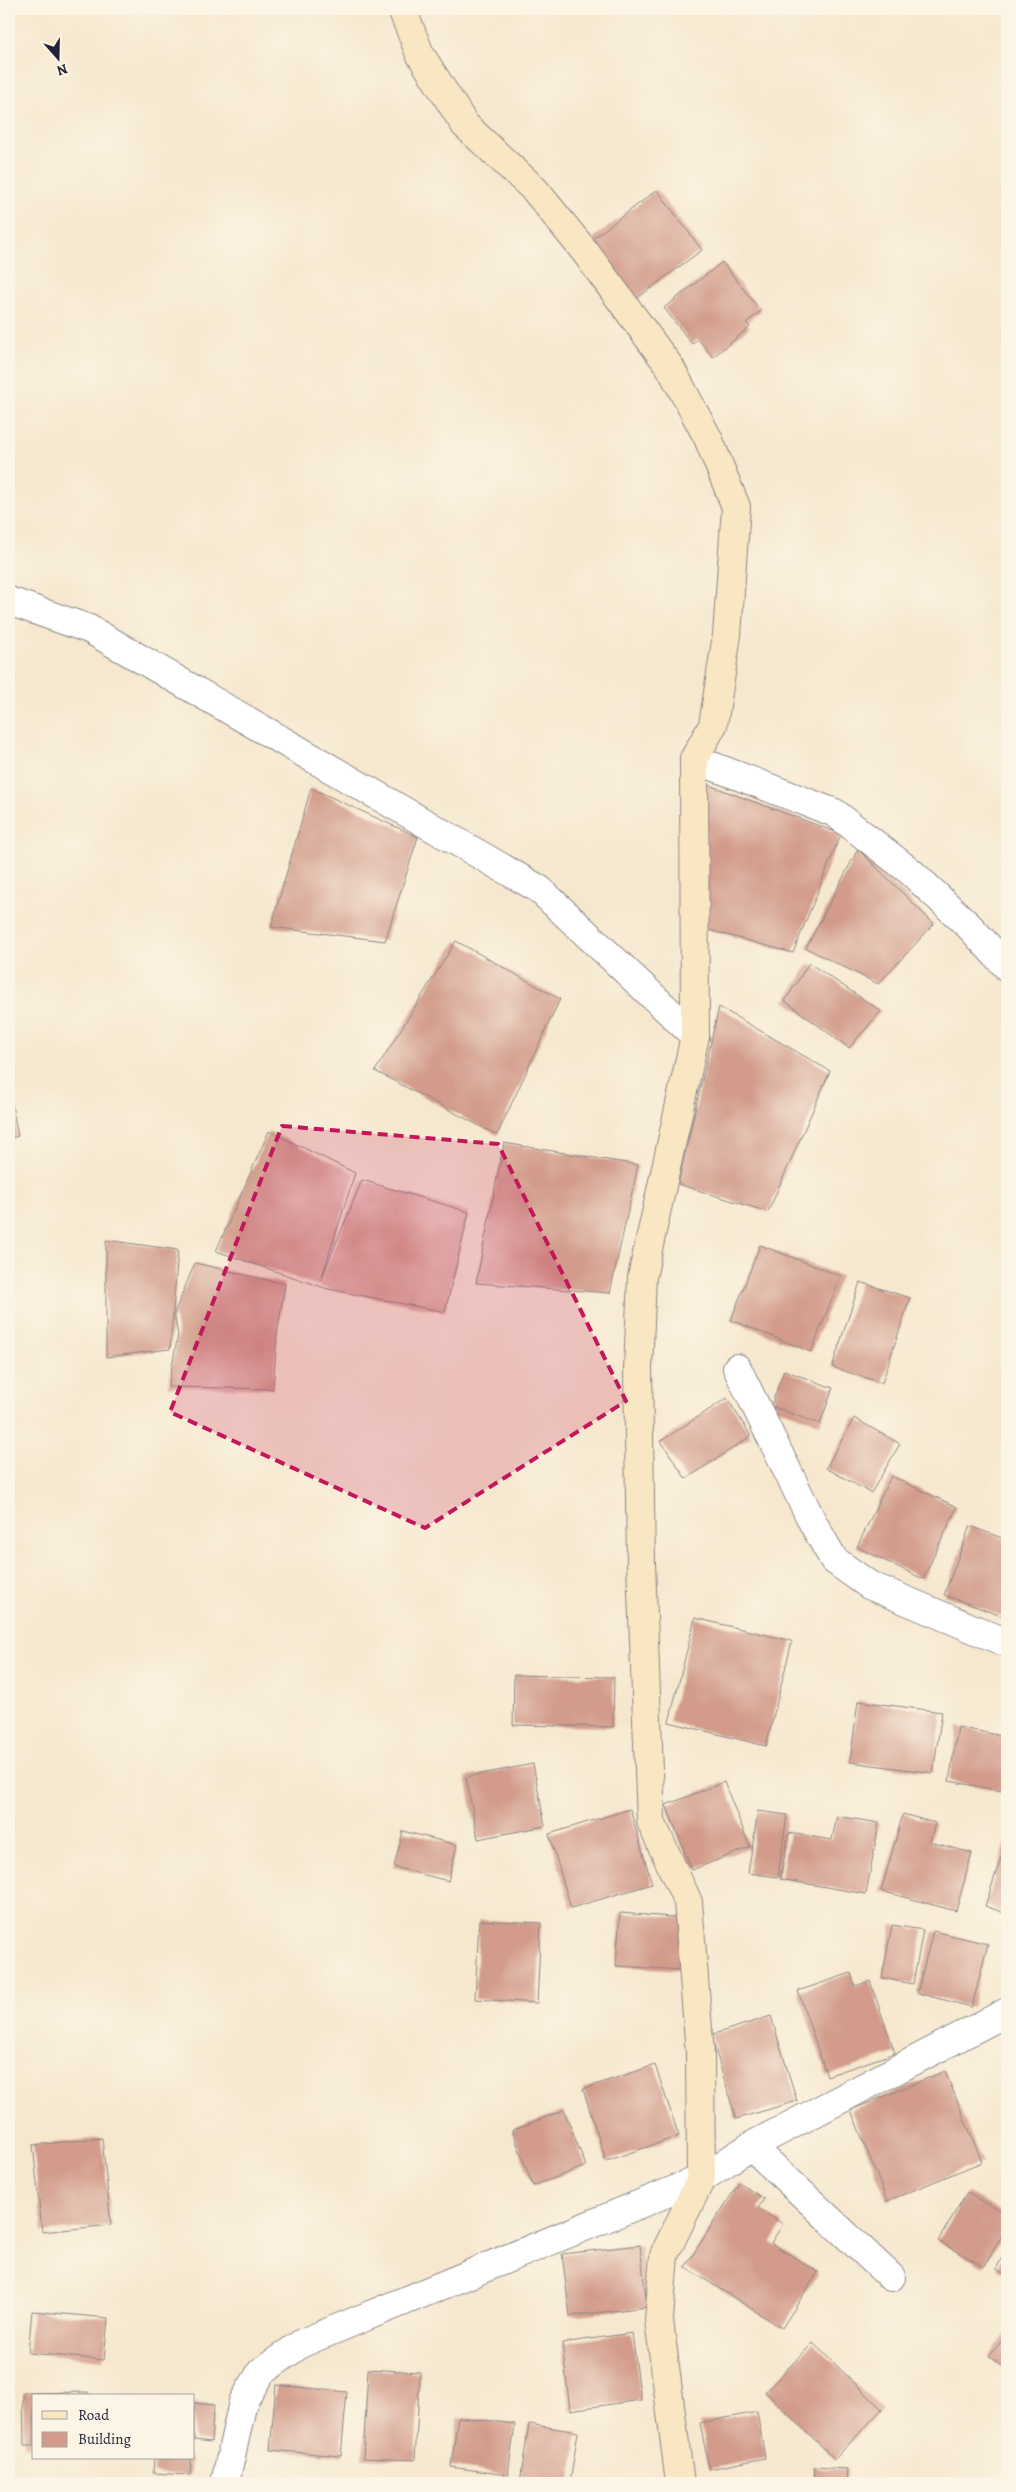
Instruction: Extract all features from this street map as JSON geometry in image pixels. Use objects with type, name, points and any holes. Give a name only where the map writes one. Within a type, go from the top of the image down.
[{"type":"street","points":[[402,9],[420,54],[465,125],[535,190],[586,253],[670,367],[708,438],[736,507],[727,635],[714,725],[694,759],[695,1036],[642,1277],[638,1369],[641,1564],[651,1822],[688,1902],[700,2054],[701,2178],[664,2255],[659,2320],[680,2483]]},
{"type":"street","points":[[9,601],[89,629],[539,889],[695,1036]]},
{"type":"street","points":[[694,759],[835,813],[911,872],[969,926],[1007,967]]},
{"type":"street","points":[[737,1368],[813,1523],[834,1560],[869,1585],[1007,1643]]},
{"type":"street","points":[[225,2483],[243,2402],[261,2372],[302,2343],[701,2178],[751,2146],[1007,2012]]},
{"type":"street","points":[[751,2146],[891,2277]]},
{"type":"highlighted area","points":[[282,1126],[498,1144],[626,1401],[425,1528],[170,1412]]},
{"type":"building","points":[[657,190],[702,250],[636,299],[592,239]]},
{"type":"building","points":[[722,262],[761,311],[746,323],[750,327],[713,357],[698,339],[692,344],[664,308]]},
{"type":"building","points":[[706,784],[841,834],[793,953],[705,929]]},
{"type":"building","points":[[311,788],[418,837],[385,941],[271,927]]},
{"type":"building","points":[[858,849],[934,924],[878,984],[806,948]]},
{"type":"building","points":[[456,941],[560,999],[497,1135],[375,1071]]},
{"type":"building","points":[[809,963],[881,1011],[849,1048],[785,1001]]},
{"type":"building","points":[[719,1007],[830,1071],[768,1212],[678,1184]]},
{"type":"building","points":[[9,1089],[18,1136],[9,1139]]},
{"type":"building","points":[[269,1131],[355,1173],[321,1280],[362,1180],[469,1212],[445,1312],[328,1289],[216,1251]]},
{"type":"building","points":[[504,1143],[638,1165],[610,1293],[476,1283]]},
{"type":"building","points":[[106,1240],[178,1250],[170,1349],[106,1357]]},
{"type":"building","points":[[760,1245],[841,1276],[811,1352],[731,1320]]},
{"type":"building","points":[[195,1263],[285,1284],[277,1335],[273,1389],[168,1387],[178,1335],[174,1314]]},
{"type":"building","points":[[860,1282],[910,1298],[882,1383],[832,1367]]},
{"type":"building","points":[[784,1370],[833,1388],[820,1424],[771,1406]]},
{"type":"building","points":[[727,1398],[751,1436],[686,1479],[661,1441]]},
{"type":"building","points":[[854,1418],[900,1444],[871,1493],[826,1468]]},
{"type":"building","points":[[891,1476],[957,1507],[923,1579],[857,1547]]},
{"type":"building","points":[[970,1526],[1007,1540],[1007,1618],[944,1595]]},
{"type":"building","points":[[695,1618],[792,1641],[766,1746],[669,1722]]},
{"type":"building","points":[[514,1675],[614,1677],[613,1727],[513,1725]]},
{"type":"building","points":[[858,1701],[942,1712],[933,1773],[850,1762]]},
{"type":"building","points":[[958,1727],[1007,1737],[1007,1792],[949,1781]]},
{"type":"building","points":[[533,1764],[545,1826],[478,1839],[466,1777]]},
{"type":"building","points":[[724,1782],[750,1847],[692,1870],[666,1805]]},
{"type":"building","points":[[630,1809],[652,1884],[571,1908],[549,1834]]},
{"type":"building","points":[[758,1811],[787,1815],[778,1877],[748,1873]]},
{"type":"building","points":[[903,1814],[935,1823],[930,1842],[972,1853],[956,1911],[881,1891]]},
{"type":"building","points":[[837,1816],[879,1823],[866,1894],[780,1879],[789,1833],[832,1840]]},
{"type":"building","points":[[403,1831],[457,1845],[448,1881],[394,1867]]},
{"type":"building","points":[[1007,1840],[1007,1914],[985,1906]]},
{"type":"building","points":[[620,1913],[685,1918],[681,1970],[616,1966]]},
{"type":"building","points":[[479,1920],[541,1923],[537,2003],[475,1999]]},
{"type":"building","points":[[892,1925],[923,1930],[913,1984],[882,1978]]},
{"type":"building","points":[[933,1931],[988,1944],[972,2007],[917,1993]]},
{"type":"building","points":[[851,1973],[855,1986],[870,1981],[895,2053],[827,2076],[798,1991]]},
{"type":"building","points":[[771,2016],[797,2101],[736,2119],[711,2035]]},
{"type":"building","points":[[655,2065],[679,2136],[606,2161],[583,2089]]},
{"type":"building","points":[[945,2071],[982,2162],[887,2201],[851,2110]]},
{"type":"building","points":[[564,2110],[586,2166],[533,2186],[512,2130]]},
{"type":"building","points":[[102,2138],[111,2225],[42,2232],[33,2145]]},
{"type":"building","points":[[739,2183],[764,2199],[758,2208],[783,2224],[771,2243],[818,2272],[782,2328],[685,2267]]},
{"type":"building","points":[[967,2192],[1007,2215],[1007,2227],[984,2267],[938,2241]]},
{"type":"building","points":[[640,2245],[647,2307],[570,2316],[562,2254]]},
{"type":"building","points":[[1007,2248],[1007,2275],[996,2269]]},
{"type":"building","points":[[32,2311],[108,2318],[104,2360],[28,2353]]},
{"type":"building","points":[[632,2333],[641,2400],[570,2410],[562,2343]]},
{"type":"building","points":[[1007,2333],[1007,2370],[989,2356]]},
{"type":"building","points":[[813,2343],[882,2409],[835,2459],[765,2392]]},
{"type":"building","points":[[368,2369],[420,2372],[415,2460],[363,2458]]},
{"type":"building","points":[[276,2385],[347,2392],[341,2456],[270,2450]]},
{"type":"building","points":[[88,2392],[88,2394],[32,2394],[32,2446],[24,2446],[23,2393]]},
{"type":"building","points":[[195,2403],[214,2405],[211,2442],[195,2440]]},
{"type":"building","points":[[757,2412],[765,2458],[709,2469],[700,2423]]},
{"type":"building","points":[[458,2417],[515,2424],[508,2475],[451,2467]]},
{"type":"building","points":[[529,2424],[578,2432],[570,2483],[520,2482]]},
{"type":"building","points":[[154,2460],[191,2460],[190,2475],[153,2473]]},
{"type":"building","points":[[814,2467],[847,2469],[846,2483],[813,2483]]},
{"type":"building","points":[[869,2479],[903,2482],[868,2483]]}]
